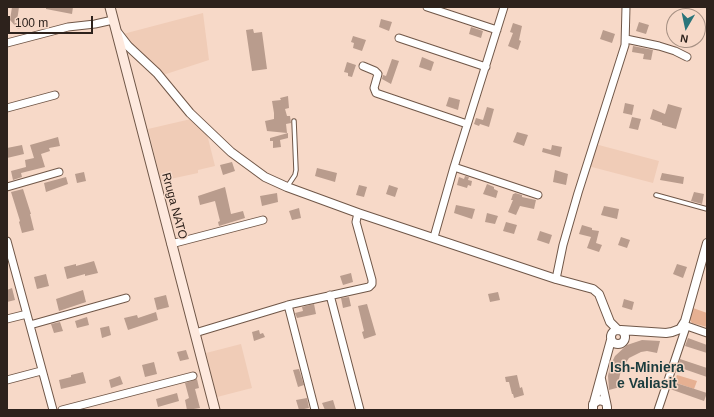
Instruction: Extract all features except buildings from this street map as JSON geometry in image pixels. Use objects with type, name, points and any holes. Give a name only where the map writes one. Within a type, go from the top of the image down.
[{"type":"main road","name":"Rruga NATO","points":[[110,7],[195,333],[212,410]]},
{"type":"street","points":[[427,7],[497,30]]},
{"type":"street","points":[[434,238],[467,124],[504,7]]},
{"type":"street","points":[[556,278],[563,245],[578,193],[622,56],[626,39],[626,7]]},
{"type":"street","points":[[7,43],[68,27],[113,20]]},
{"type":"street","points":[[116,30],[128,46],[157,73],[190,113],[231,152],[265,177],[287,187],[358,212],[596,291],[599,294],[610,322],[625,336],[621,343],[606,360]]},
{"type":"street","points":[[399,38],[486,67]]},
{"type":"street","points":[[626,39],[659,46],[687,57]]},
{"type":"street","points":[[125,66],[128,56],[134,55],[142,58]]},
{"type":"street","points":[[363,66],[375,71],[378,74],[374,89],[376,93],[467,124]]},
{"type":"street","points":[[7,108],[55,95]]},
{"type":"street","points":[[454,167],[538,196]]},
{"type":"street","points":[[7,187],[59,172]]},
{"type":"street","points":[[195,333],[288,305],[369,286],[372,284],[356,222],[358,212]]},
{"type":"street","points":[[171,244],[263,220]]},
{"type":"street","points":[[7,241],[10,261],[27,314],[41,371],[53,410]]},
{"type":"street","points":[[658,410],[685,326],[707,244]]},
{"type":"street","points":[[330,295],[360,410]]},
{"type":"street","points":[[30,325],[126,298]]},
{"type":"street","points":[[288,305],[315,410]]},
{"type":"street","points":[[606,313],[614,344],[621,343],[636,335],[647,332]]},
{"type":"street","points":[[7,319],[27,314]]},
{"type":"street","points":[[592,407],[613,331],[672,332],[685,326],[707,333]]},
{"type":"street","points":[[7,380],[41,371]]},
{"type":"street","points":[[62,410],[192,376]]},
{"type":"street","points":[[601,376],[607,407]]},
{"type":"street","points":[[592,407],[601,400],[607,407]]},
{"type":"lane","points":[[287,187],[295,175],[296,170],[294,121]]},
{"type":"lane","points":[[656,195],[707,209]]},
{"type":"shaded area","points":[[203,13],[209,60],[163,75],[123,34]]},
{"type":"shaded area","points":[[191,119],[207,134],[215,166],[198,170],[198,173],[161,181],[148,129]]},
{"type":"shaded area","points":[[595,144],[659,161],[653,183],[588,166]]},
{"type":"shaded area","points":[[693,308],[707,313],[707,327],[692,323],[690,320]]},
{"type":"shaded area","points":[[241,344],[252,388],[217,397],[206,353]]},
{"type":"shaded area","points":[[677,375],[697,381],[694,389],[674,382]]},
{"type":"district","name":"Ish-Miniera e Valiasit","points":[[647,376]]}]
